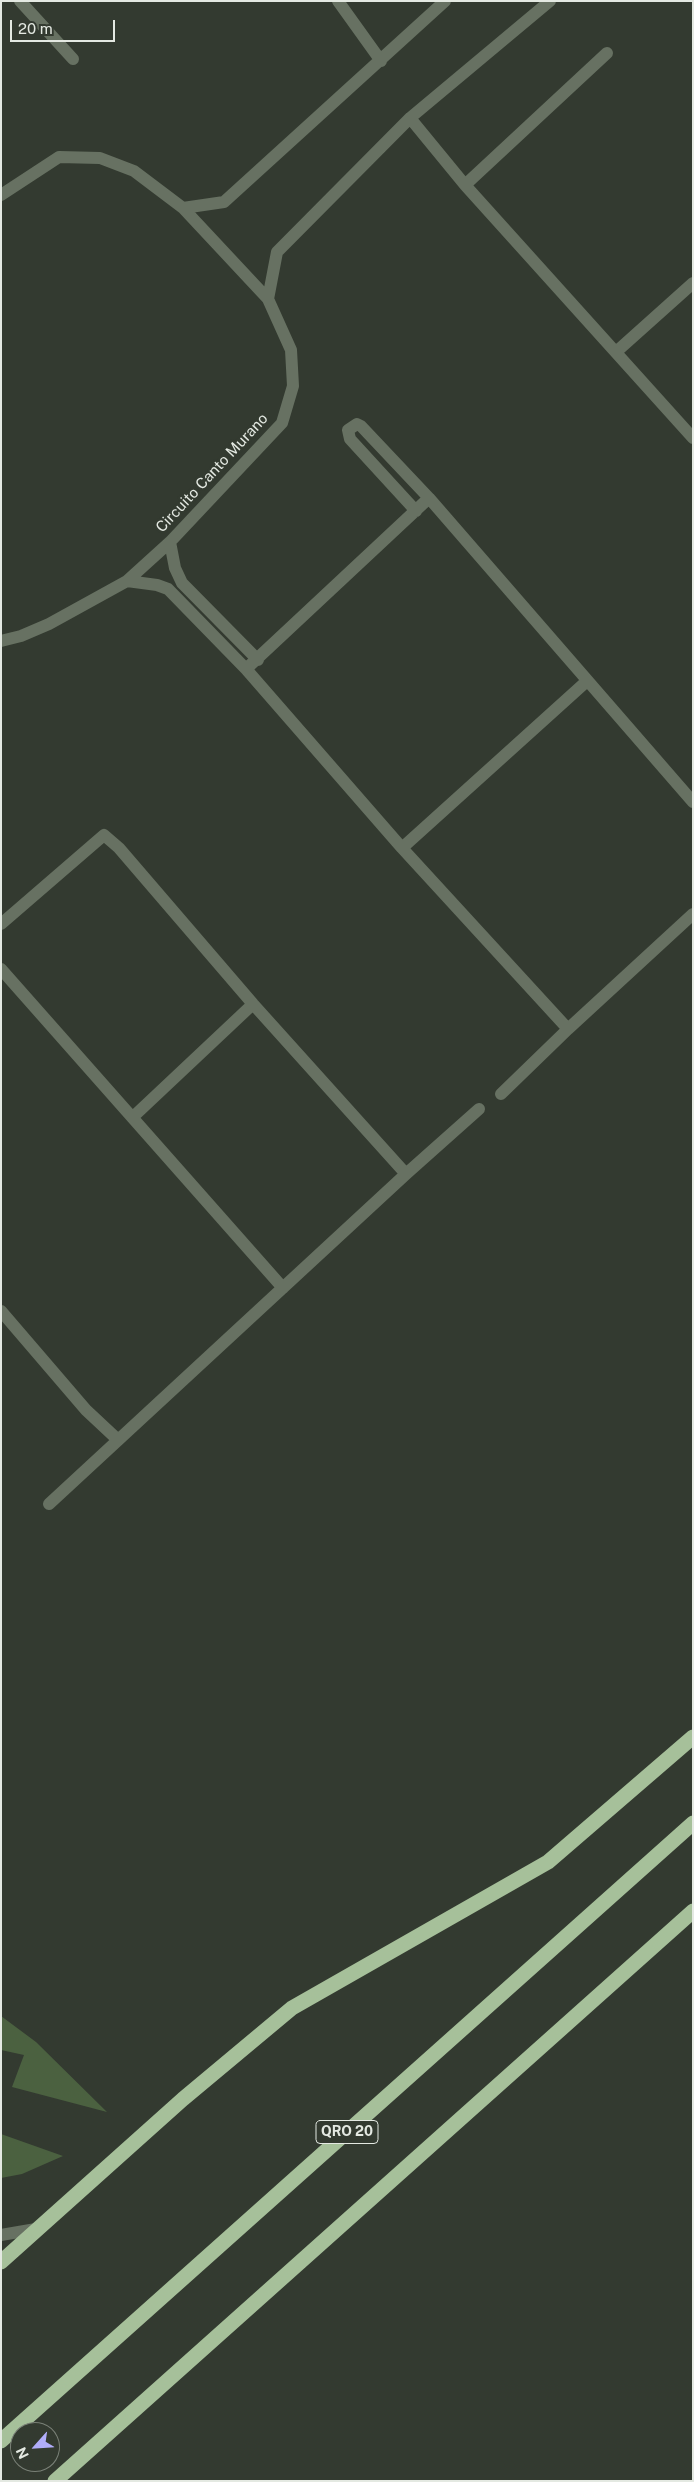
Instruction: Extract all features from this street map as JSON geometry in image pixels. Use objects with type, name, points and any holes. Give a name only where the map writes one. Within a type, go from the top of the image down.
[{"type":"highway","points":[[1,2262],[182,2099],[292,2008],[548,1862],[693,1737]]},
{"type":"highway","name":"QRO 20","points":[[1,2441],[693,1823]]},
{"type":"highway","points":[[55,2481],[693,1912]]},
{"type":"street","points":[[20,1],[74,59]]},
{"type":"street","points":[[338,1],[381,61]]},
{"type":"street","points":[[183,208],[224,202],[445,1]]},
{"type":"street","points":[[268,299],[277,252],[410,118],[550,1]]},
{"type":"street","points":[[465,185],[607,54]]},
{"type":"street","points":[[410,118],[465,185],[693,438]]},
{"type":"street","name":"Circuito Canto Murano","points":[[1,195],[59,157],[100,158],[134,171],[183,208],[268,299],[291,350],[293,386],[282,423],[170,542],[126,581],[49,624],[1,641]]},
{"type":"street","points":[[616,352],[693,283]]},
{"type":"street","points":[[416,512],[350,439],[348,430],[357,424],[361,426],[429,498],[693,802]]},
{"type":"street","points":[[246,669],[258,660],[429,498]]},
{"type":"street","points":[[170,542],[174,568],[182,583],[258,660]]},
{"type":"street","points":[[126,581],[157,584],[168,589],[246,669],[402,848],[568,1029]]},
{"type":"street","points":[[402,848],[588,682]]},
{"type":"street","points":[[1,924],[104,835],[129,860],[253,1004],[406,1174]]},
{"type":"street","points":[[502,1094],[568,1029],[693,914]]},
{"type":"street","points":[[1,969],[134,1116],[282,1288]]},
{"type":"street","points":[[134,1116],[253,1004]]},
{"type":"street","points":[[49,1504],[117,1439],[479,1109]]},
{"type":"street","points":[[1,1311],[86,1410],[117,1439]]},
{"type":"street","points":[[1,2235],[36,2229]]},
{"type":"green space","points":[[1,2016],[36,2042],[107,2112],[12,2087],[24,2055],[1,2050]]},
{"type":"green space","points":[[1,2134],[63,2156],[22,2174],[1,2178]]}]
